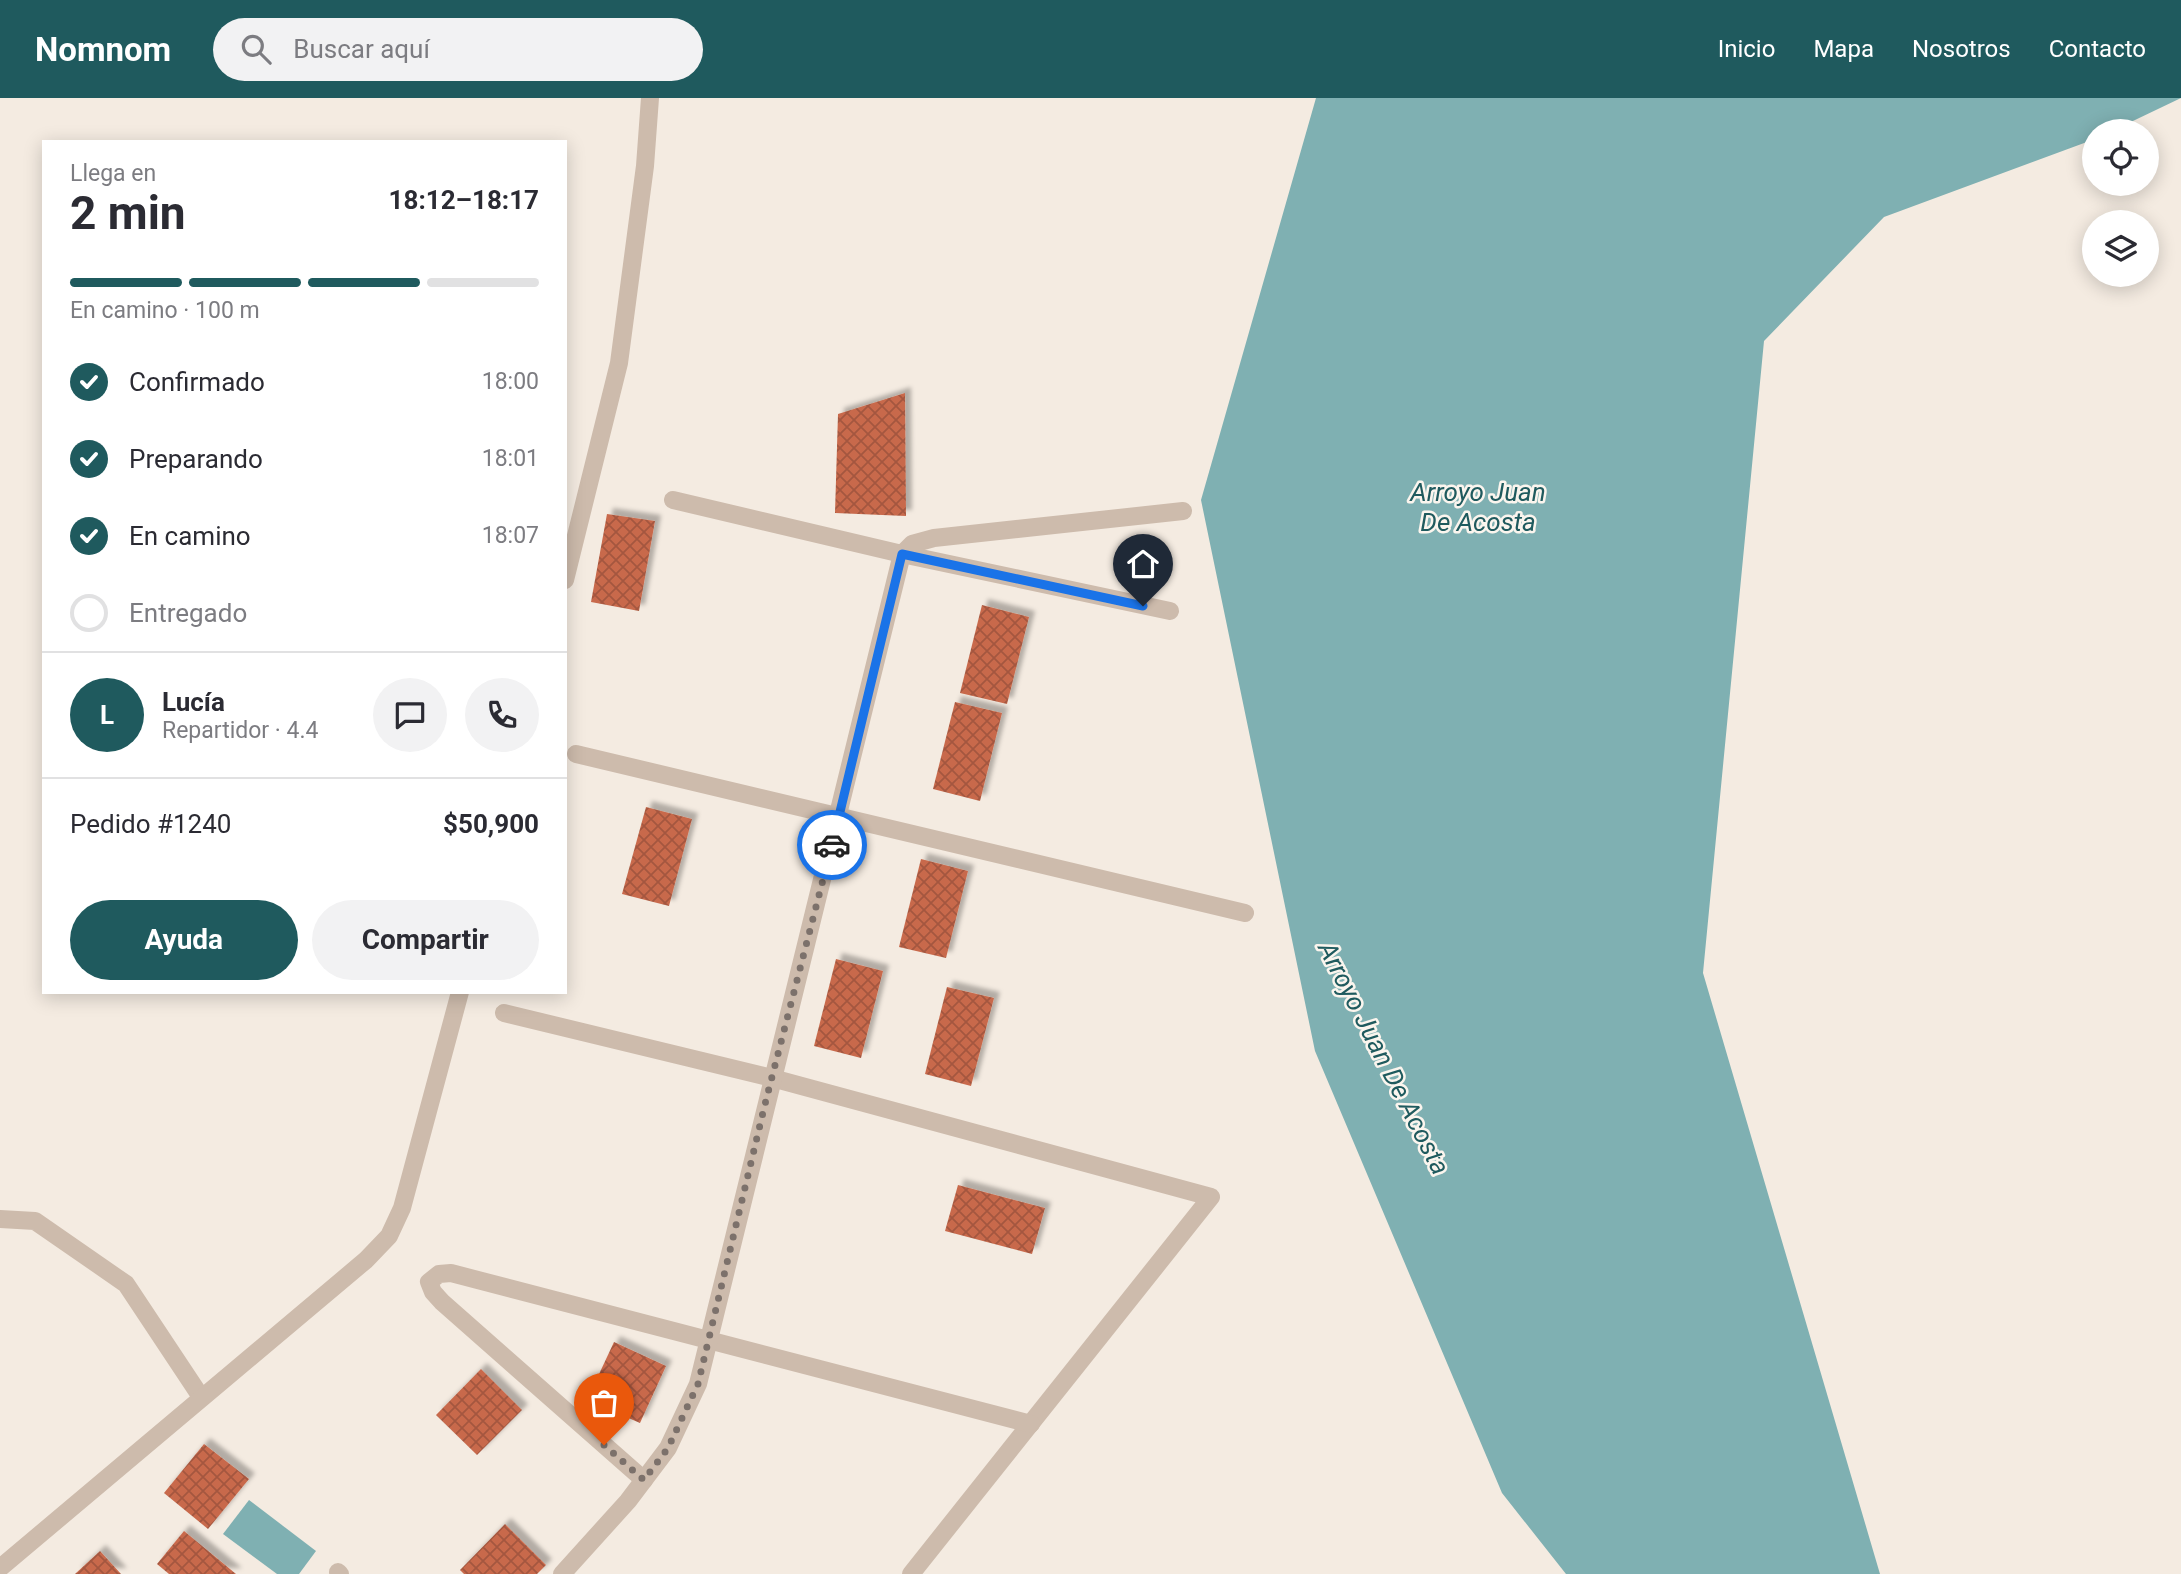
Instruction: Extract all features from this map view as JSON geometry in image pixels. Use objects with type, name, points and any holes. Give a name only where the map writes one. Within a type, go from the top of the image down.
[{"type":"street","points":[[567,572],[619,363],[645,166],[650,98]]},
{"type":"street","points":[[673,500],[902,554],[1170,611]]},
{"type":"street","points":[[562,1574],[644,1480],[668,1448],[698,1384],[902,554],[912,544],[934,538],[1183,511]]},
{"type":"street","points":[[576,754],[1245,913]]},
{"type":"street","points":[[0,1568],[366,1260],[389,1236],[402,1208],[459,994]]},
{"type":"street","points":[[504,1013],[772,1078],[1211,1197],[911,1574]]},
{"type":"street","points":[[0,1219],[35,1221],[126,1284],[201,1397]]},
{"type":"street","points":[[644,1480],[442,1302],[429,1282],[439,1274],[451,1273],[1031,1424]]},
{"type":"water","name":"Arroyo Juan De Acosta","points":[[1316,98],[2181,98],[2137,119],[2082,119],[2082,144],[1884,217],[1764,341],[1703,973],[1880,1574],[1566,1574],[1502,1493],[1315,1051],[1201,500]]},
{"type":"water","points":[[249,1500],[316,1551],[299,1574],[277,1574],[223,1534]]},
{"type":"building","points":[[905,393],[906,516],[835,513],[838,414]]},
{"type":"building","points":[[607,514],[655,521],[639,611],[591,602]]},
{"type":"building","points":[[982,605],[1029,617],[1007,704],[960,693]]},
{"type":"building","points":[[955,702],[1002,713],[980,801],[933,789]]},
{"type":"building","points":[[646,807],[692,819],[669,906],[622,894]]},
{"type":"building","points":[[921,859],[968,871],[946,958],[899,947]]},
{"type":"building","points":[[836,959],[883,971],[861,1058],[814,1046]]},
{"type":"building","points":[[947,987],[994,998],[971,1086],[925,1074]]},
{"type":"building","points":[[958,1185],[1045,1208],[1032,1254],[945,1231]]},
{"type":"building","points":[[614,1342],[666,1366],[640,1423],[587,1400]]},
{"type":"building","points":[[481,1369],[522,1410],[477,1455],[436,1415]]},
{"type":"building","points":[[204,1444],[249,1479],[208,1529],[164,1493]]},
{"type":"building","points":[[505,1524],[546,1565],[537,1574],[464,1574],[460,1570]]},
{"type":"building","points":[[184,1531],[236,1574],[169,1574],[157,1564]]},
{"type":"building","points":[[100,1551],[121,1574],[75,1574]]},
{"type":"way so far","points":[[604,1445],[644,1480],[668,1448],[698,1384],[713,1313],[832,845]]},
{"type":"route","points":[[832,845],[902,554],[1143,606]]}]
